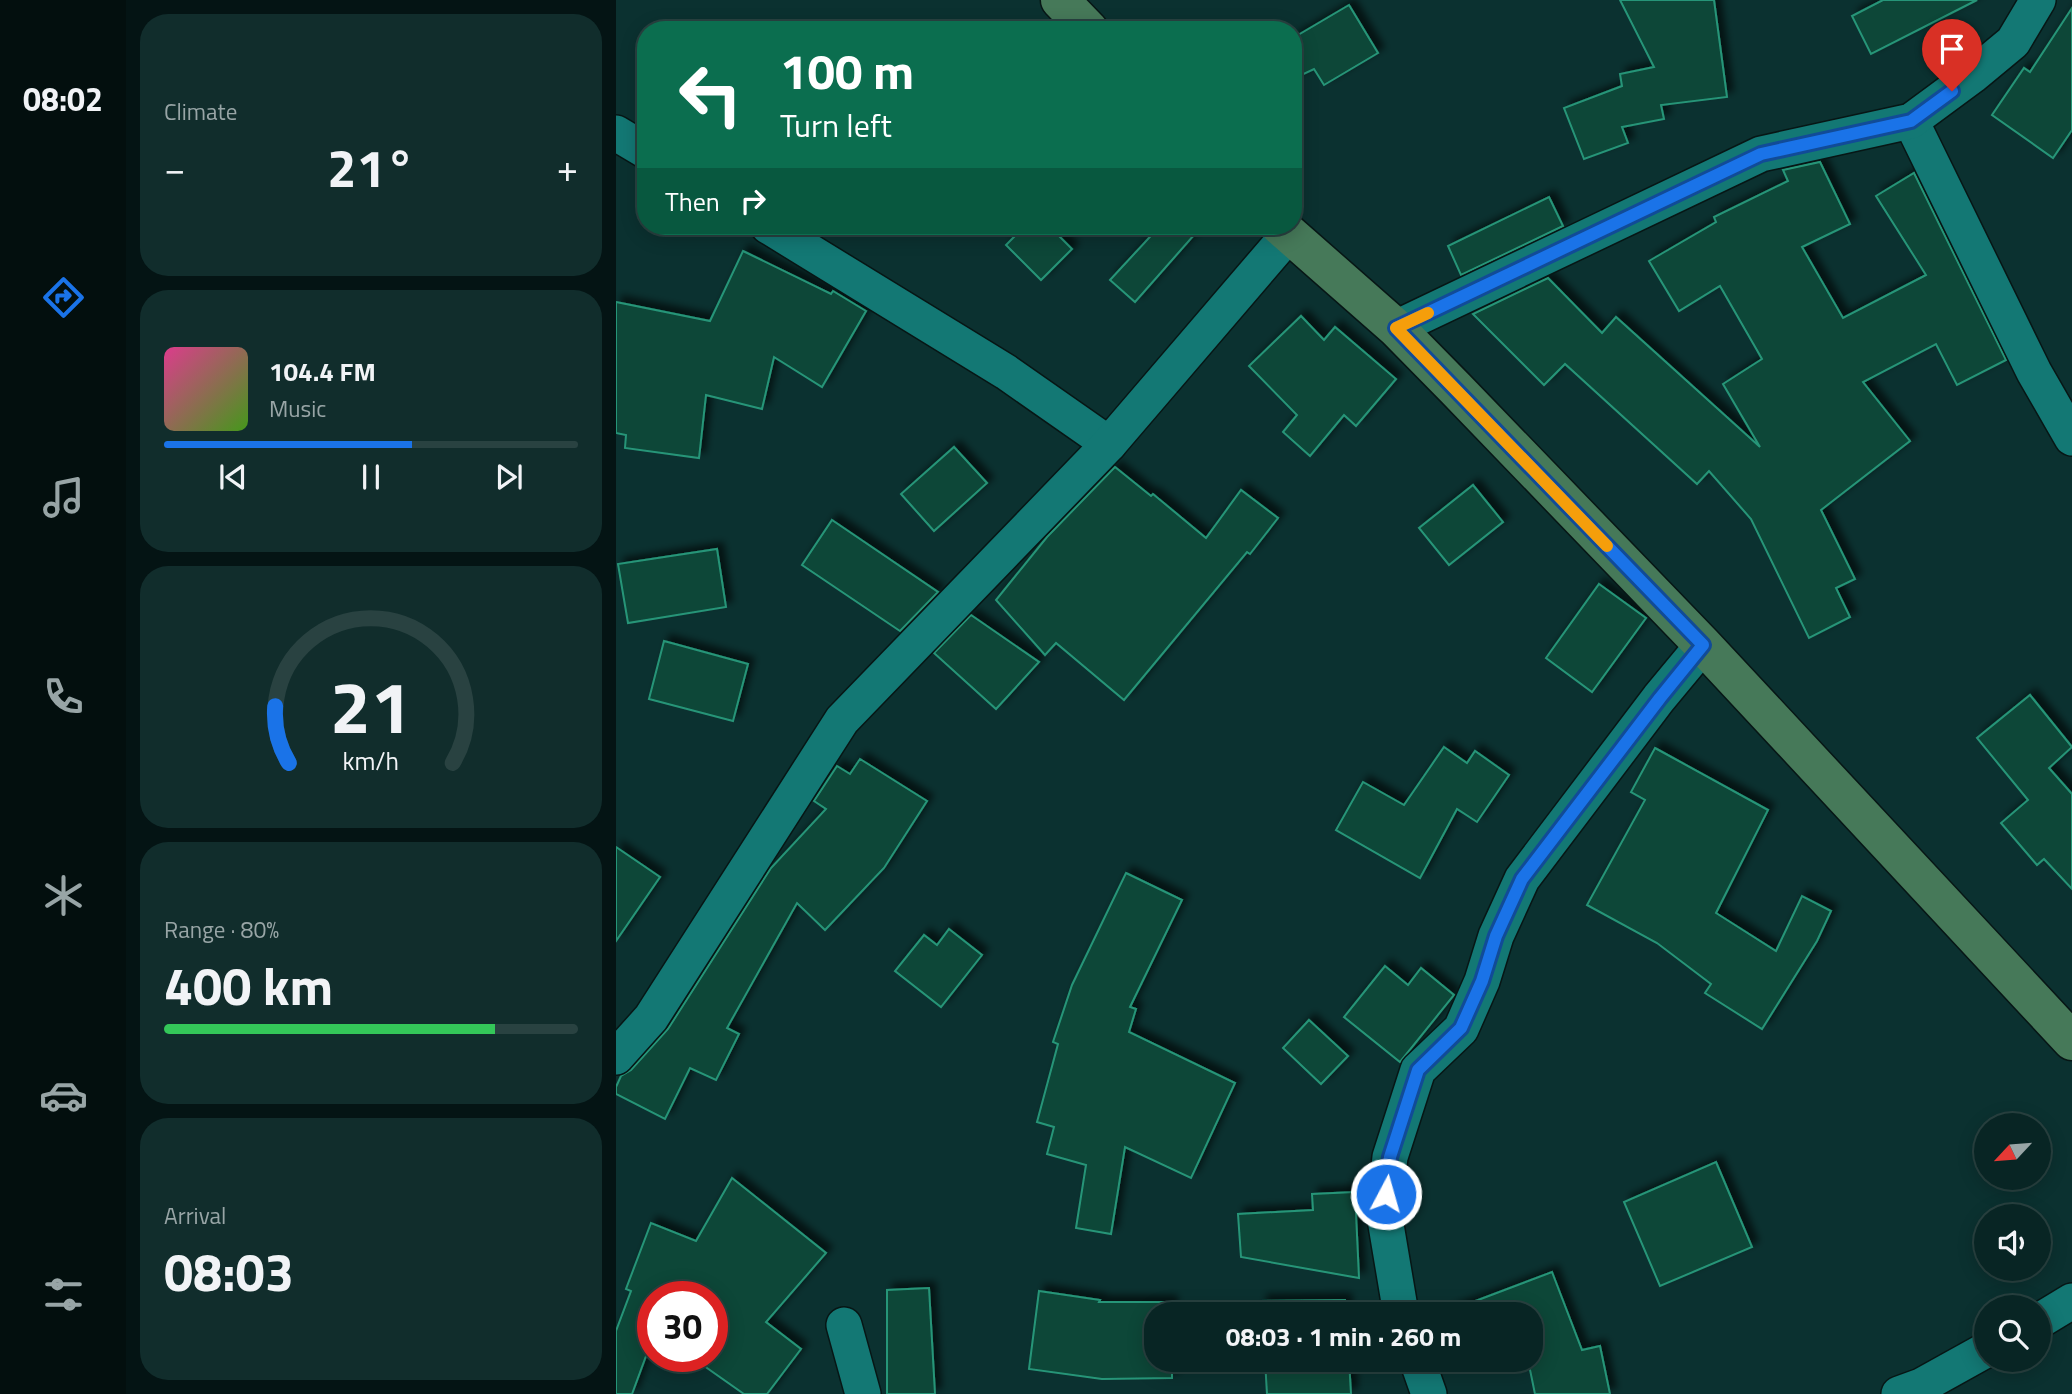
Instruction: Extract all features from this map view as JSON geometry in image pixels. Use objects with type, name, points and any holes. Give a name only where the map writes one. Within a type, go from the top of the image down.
[{"type":"main road","points":[[1291,235],[1396,328],[1703,645],[2072,1041]]},
{"type":"street","points":[[1396,328],[1761,154],[1911,121],[2013,42],[2038,0]]},
{"type":"street","points":[[1911,121],[2034,372],[2072,438]]},
{"type":"street","points":[[616,133],[637,146]]},
{"type":"street","points":[[783,235],[1006,372],[1109,443]]},
{"type":"street","points":[[616,1057],[651,1018],[842,720],[1109,443],[1281,235]]},
{"type":"street","points":[[1399,1302],[1384,1213],[1390,1157],[1418,1070],[1461,1028],[1482,981],[1496,936],[1522,879],[1703,645]]},
{"type":"street","points":[[2051,1314],[2072,1301]]},
{"type":"street","points":[[844,1325],[863,1394]]},
{"type":"street","points":[[1899,1394],[1921,1386],[1974,1357]]},
{"type":"street","points":[[1421,1372],[1429,1394]]},
{"type":"building","points":[[1620,0],[1714,0],[1727,97],[1661,105],[1664,119],[1622,127],[1628,143],[1584,159],[1564,108],[1622,86],[1620,74],[1654,67]]},
{"type":"building","points":[[1883,0],[1977,0],[1871,54],[1852,16]]},
{"type":"building","points":[[1349,5],[1378,53],[1324,85],[1314,69],[1302,75],[1302,33]]},
{"type":"building","points":[[2072,8],[2072,130],[2053,158],[1992,115],[2024,68],[2030,72]]},
{"type":"building","points":[[1820,162],[1850,224],[1802,247],[1843,318],[1926,275],[1876,196],[1914,173],[2006,360],[1957,385],[1936,344],[1863,382],[1910,441],[1821,510],[1855,579],[1836,588],[1850,617],[1809,638],[1751,519],[1709,471],[1697,484],[1565,364],[1544,385],[1473,314],[1548,278],[1602,333],[1616,317],[1760,447],[1723,384],[1762,359],[1720,286],[1679,311],[1649,261],[1716,222],[1714,217],[1788,181],[1783,170]]},
{"type":"building","points":[[1549,197],[1563,226],[1461,275],[1448,246]]},
{"type":"building","points":[[1016,235],[1058,235],[1072,249],[1041,280],[1006,245]]},
{"type":"building","points":[[1152,235],[1194,235],[1135,302],[1110,280]]},
{"type":"building","points":[[743,251],[831,294],[833,291],[866,311],[822,387],[774,357],[762,409],[706,395],[699,458],[625,448],[626,435],[616,433],[616,302],[710,321]]},
{"type":"building","points":[[1301,316],[1324,340],[1335,327],[1396,379],[1356,426],[1344,415],[1310,456],[1283,432],[1297,415],[1249,366]]},
{"type":"building","points":[[954,447],[987,483],[934,531],[901,494]]},
{"type":"building","points":[[1115,467],[1206,538],[1241,490],[1278,518],[1124,700],[1056,643],[1045,655],[996,600],[1047,537]]},
{"type":"building","points":[[1473,485],[1503,522],[1449,565],[1419,528]]},
{"type":"building","points":[[832,520],[938,592],[900,631],[802,565]]},
{"type":"building","points":[[717,549],[726,607],[628,623],[618,564]]},
{"type":"building","points":[[1599,584],[1646,618],[1592,692],[1546,658]]},
{"type":"building","points":[[971,615],[1039,662],[996,709],[934,653]]},
{"type":"building","points":[[664,641],[748,664],[733,721],[649,699]]},
{"type":"building","points":[[2030,695],[2072,747],[2049,768],[2072,794],[2072,889],[2044,859],[2037,865],[2001,823],[2028,800],[1977,738]]},
{"type":"building","points":[[1444,747],[1467,763],[1475,751],[1509,775],[1477,822],[1457,809],[1420,878],[1336,830],[1363,782],[1404,805]]},
{"type":"building","points":[[1655,748],[1768,810],[1716,913],[1776,951],[1802,896],[1831,911],[1817,941],[1762,1029],[1705,993],[1711,984],[1657,943],[1587,905],[1645,800],[1631,792]]},
{"type":"building","points":[[860,759],[927,801],[884,868],[825,930],[797,903],[727,1028],[739,1034],[716,1080],[690,1068],[665,1119],[616,1094],[621,1076],[631,1070],[668,1029],[771,868],[826,809],[814,801],[837,766],[850,774]]},
{"type":"building","points":[[616,847],[660,877],[616,941]]},
{"type":"building","points":[[1126,873],[1182,900],[1130,1007],[1136,1009],[1129,1032],[1235,1083],[1191,1178],[1125,1147],[1111,1234],[1076,1228],[1086,1165],[1047,1154],[1054,1127],[1037,1122],[1058,1044],[1053,1042],[1072,985]]},
{"type":"building","points":[[949,929],[982,955],[941,1007],[895,971],[924,935],[937,945]]},
{"type":"building","points":[[1385,966],[1408,985],[1421,968],[1454,995],[1400,1062],[1344,1017]]},
{"type":"building","points":[[1309,1020],[1348,1056],[1321,1084],[1283,1048]]},
{"type":"building","points":[[1716,1162],[1752,1247],[1660,1286],[1624,1202]]},
{"type":"building","points":[[732,1178],[826,1253],[766,1322],[801,1349],[767,1394],[744,1394],[713,1372],[728,1372],[728,1281],[637,1281],[637,1372],[640,1372],[632,1394],[616,1394],[616,1331],[631,1291],[626,1289],[651,1223],[696,1241]]},
{"type":"building","points":[[1355,1192],[1359,1278],[1241,1257],[1238,1214],[1313,1210],[1312,1194]]},
{"type":"building","points":[[1552,1272],[1582,1350],[1600,1346],[1610,1394],[1535,1394],[1530,1372],[1543,1372],[1543,1302],[1473,1302]]},
{"type":"building","points":[[929,1288],[935,1394],[887,1394],[887,1290]]},
{"type":"building","points":[[1039,1291],[1100,1300],[1099,1302],[1144,1302],[1144,1372],[1172,1372],[1172,1378],[1102,1379],[1029,1369]]},
{"type":"building","points":[[1345,1300],[1345,1302],[1261,1302]]},
{"type":"building","points":[[1266,1372],[1350,1372],[1351,1394],[1267,1394]]},
{"type":"slow traffic","points":[[1428,313],[1396,328],[1607,546]]},
{"type":"route","points":[[1386,1194],[1390,1157],[1418,1070],[1461,1028],[1482,981],[1496,936],[1522,879],[1703,645],[1396,328],[1761,154],[1911,121],[1952,91]]}]
